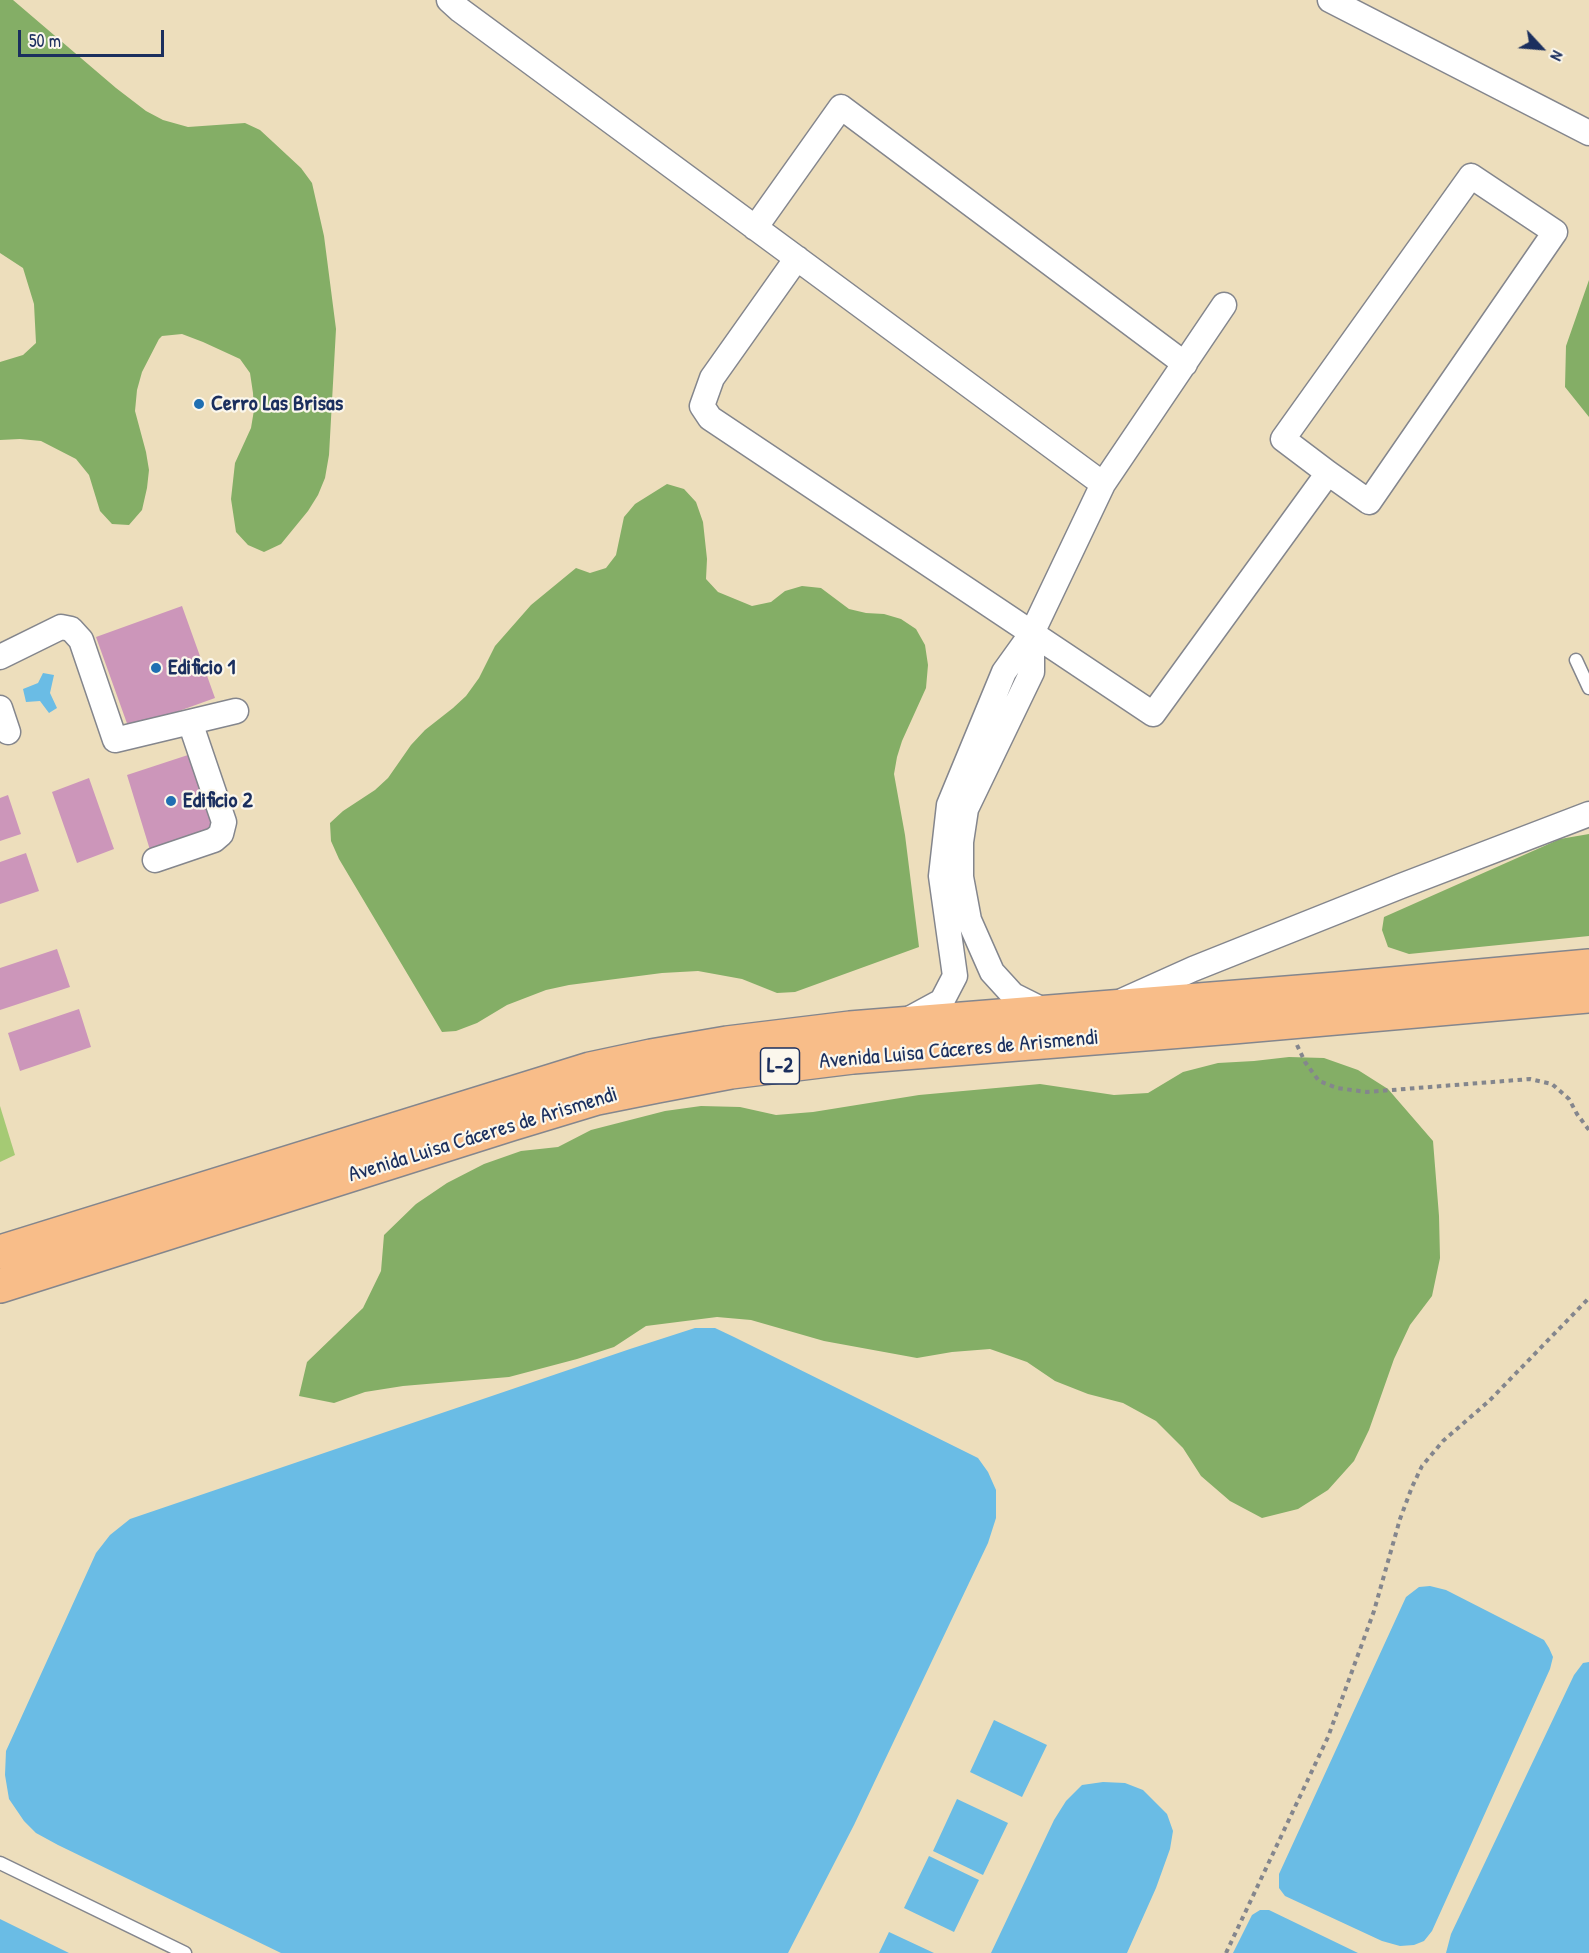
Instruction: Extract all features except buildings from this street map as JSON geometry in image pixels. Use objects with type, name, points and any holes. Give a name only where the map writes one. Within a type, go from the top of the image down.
[{"type":"main road","name":"Avenida Luisa Cáceres de Arismendi","points":[[0,1252],[590,1069],[727,1043],[899,1023],[1589,966]]},
{"type":"main road","name":"Avenida Luisa Cáceres de Arismendi","points":[[0,1286],[597,1098],[731,1072],[853,1057],[1287,1023],[1589,996]]},
{"type":"street","points":[[449,0],[459,10],[1103,484]]},
{"type":"street","points":[[1330,0],[1589,133]]},
{"type":"street","points":[[754,228],[841,107],[1185,364]]},
{"type":"street","points":[[1471,176],[1556,232],[1369,502],[1328,473],[1283,439],[1471,176]]},
{"type":"street","points":[[796,258],[712,378],[702,405],[710,418],[1153,714],[1328,473]]},
{"type":"street","points":[[1047,1012],[1013,995],[992,972],[969,920],[953,841],[949,805],[1004,672],[1032,633],[1103,484],[1224,305]]},
{"type":"street","points":[[0,657],[61,627],[71,629],[81,640],[115,740],[236,711]]},
{"type":"street","points":[[899,1023],[942,1001],[955,976],[941,876],[966,809],[1032,672],[1032,633]]},
{"type":"street","points":[[993,698],[1014,710]]},
{"type":"street","points":[[0,708],[8,732]]},
{"type":"street","points":[[155,860],[214,840],[221,834],[224,822],[190,722]]},
{"type":"street","name":"L-2","points":[[1109,1007],[1193,969],[1589,814]]},
{"type":"lane","points":[[1576,660],[1589,688]]},
{"type":"lane","points":[[0,1863],[185,1953]]},
{"type":"path","points":[[1287,1023],[1305,1062],[1319,1081],[1338,1088],[1367,1092],[1530,1079],[1552,1084],[1569,1099],[1589,1130]]},
{"type":"path","points":[[1226,1953],[1328,1737],[1374,1611],[1400,1519],[1422,1466],[1443,1441],[1489,1401],[1589,1298]]},
{"type":"green space","points":[[0,0],[13,0],[146,111],[163,120],[188,127],[245,123],[260,130],[301,168],[312,183],[324,236],[336,329],[329,455],[325,478],[318,495],[281,544],[264,552],[248,545],[236,532],[231,499],[235,463],[251,428],[254,410],[250,373],[240,359],[182,334],[162,336],[159,339],[142,372],[137,390],[135,411],[149,470],[142,510],[129,525],[112,524],[100,511],[89,475],[76,459],[41,441],[0,440],[0,362],[23,355],[36,343],[34,304],[23,268],[0,253]]},
{"type":"green space","points":[[1589,280],[1589,417],[1565,387],[1566,346]]},
{"type":"green space","points":[[667,484],[684,489],[696,502],[703,522],[707,559],[706,579],[718,592],[752,606],[771,602],[785,591],[802,586],[821,588],[849,609],[901,619],[916,629],[925,645],[928,665],[926,688],[902,741],[894,774],[905,835],[919,947],[795,992],[777,993],[742,979],[698,971],[662,973],[569,985],[546,990],[507,1005],[477,1023],[456,1031],[442,1032],[339,859],[331,841],[330,823],[388,778],[411,745],[425,730],[466,696],[479,678],[495,646],[531,605],[576,568],[590,573],[606,568],[616,555],[624,517],[635,504]]},
{"type":"green space","points":[[1589,834],[1589,936],[1409,954],[1388,947],[1382,930],[1384,917],[1560,839]]},
{"type":"green space","points":[[1289,1057],[1324,1058],[1358,1070],[1388,1089],[1433,1141],[1440,1258],[1432,1296],[1410,1325],[1394,1359],[1369,1430],[1354,1461],[1328,1490],[1298,1509],[1262,1518],[1230,1501],[1201,1476],[1183,1448],[1156,1421],[1123,1403],[1088,1394],[1055,1381],[1027,1362],[990,1349],[917,1358],[824,1341],[751,1320],[717,1317],[646,1326],[614,1347],[509,1377],[403,1386],[365,1392],[334,1403],[299,1396],[307,1362],[363,1308],[381,1271],[384,1235],[416,1204],[447,1183],[484,1164],[521,1151],[558,1147],[591,1130],[665,1111],[701,1106],[740,1107],[776,1115],[813,1112],[919,1095],[1040,1084],[1114,1095],[1148,1093],[1183,1072],[1218,1063]]},
{"type":"green space","points":[[0,1106],[15,1155],[0,1162]]},
{"type":"water","points":[[43,673],[54,675],[50,693],[57,708],[49,713],[40,701],[26,702],[23,689],[38,683]]},
{"type":"water","points":[[695,1328],[715,1328],[978,1458],[988,1472],[996,1490],[996,1518],[988,1543],[854,1825],[788,1953],[281,1953],[58,1845],[36,1833],[24,1821],[9,1799],[5,1775],[6,1751],[96,1553],[110,1535],[130,1519]]},
{"type":"water","points":[[1430,1586],[1446,1590],[1544,1640],[1553,1657],[1550,1669],[1432,1931],[1424,1941],[1414,1945],[1400,1946],[1382,1941],[1285,1896],[1279,1888],[1279,1874],[1406,1597],[1419,1587]]},
{"type":"water","points":[[1589,1662],[1589,1953],[1446,1953],[1451,1934],[1574,1675],[1583,1663]]},
{"type":"water","points":[[994,1720],[1047,1745],[1022,1797],[970,1772]]},
{"type":"water","points":[[1103,1782],[1125,1783],[1143,1790],[1167,1814],[1173,1831],[1170,1849],[1156,1888],[1127,1953],[991,1953],[1054,1820],[1066,1801],[1082,1785]]},
{"type":"water","points":[[957,1799],[1008,1823],[983,1875],[933,1851]]},
{"type":"water","points":[[929,1856],[979,1880],[954,1932],[904,1908]]},
{"type":"water","points":[[1260,1910],[1269,1910],[1358,1953],[1233,1953],[1252,1915]]},
{"type":"water","points":[[0,1919],[69,1953],[0,1953]]},
{"type":"water","points":[[889,1932],[934,1953],[879,1953]]},
{"type":"place","name":"Cerro Las Brisas","points":[[199,404]]},
{"type":"place","name":"Edificio 1","points":[[156,668]]},
{"type":"place","name":"Edificio 2","points":[[171,801]]}]
